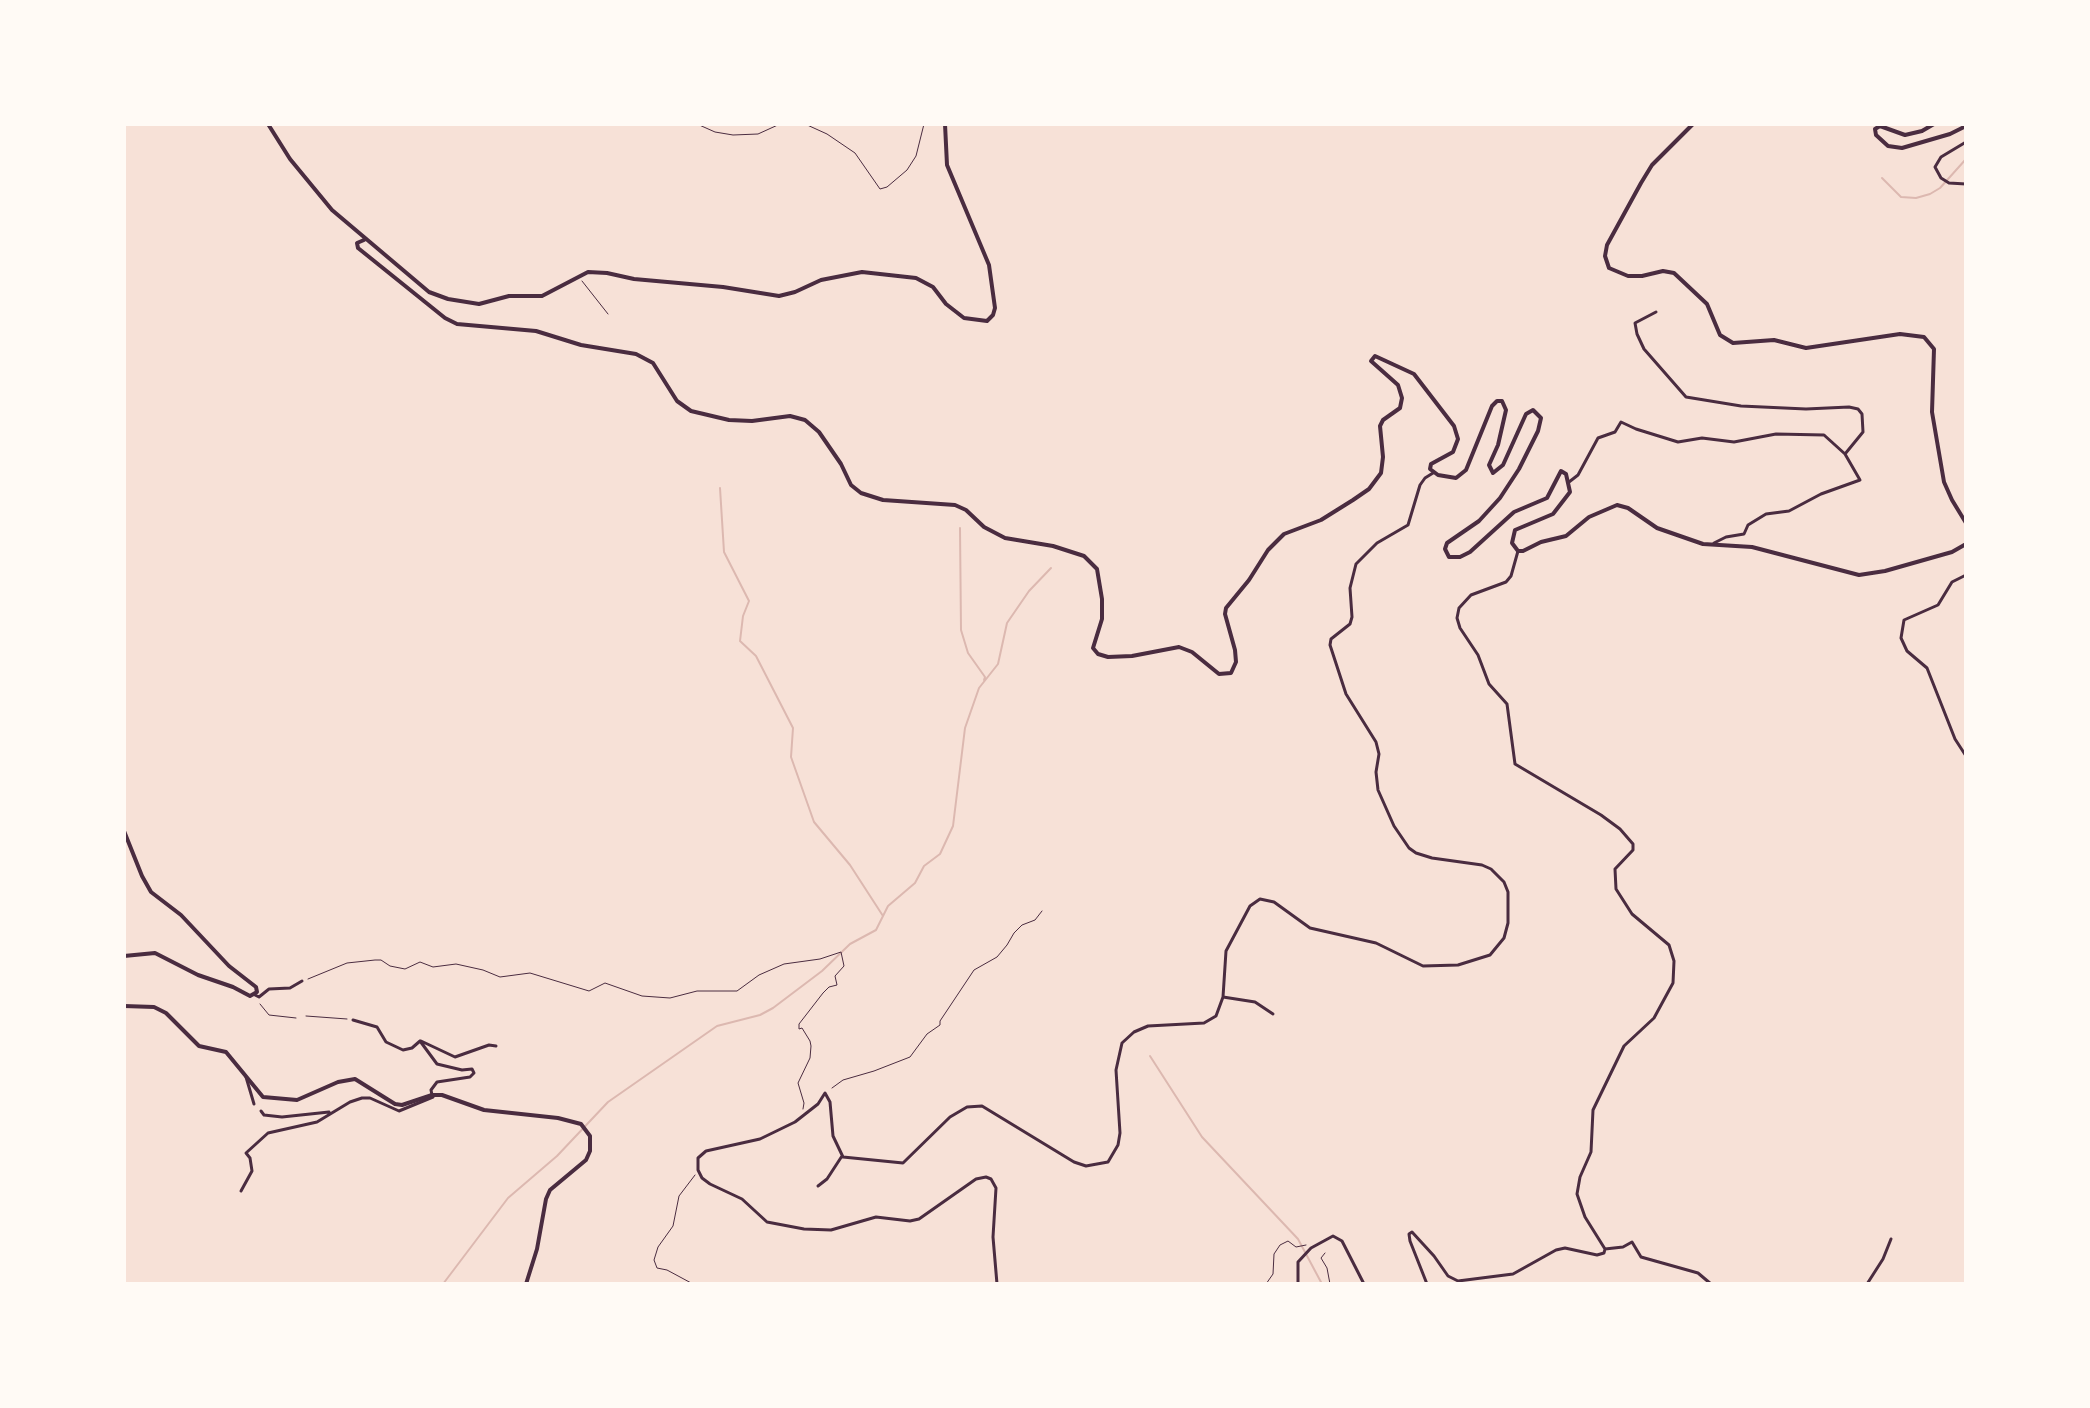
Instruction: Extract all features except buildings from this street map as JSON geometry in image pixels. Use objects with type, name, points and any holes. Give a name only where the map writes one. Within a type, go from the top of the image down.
[{"type":"street","points":[[268,124],[272,134],[332,210],[429,292],[448,299],[468,303],[509,296],[542,296],[588,272],[779,296],[821,280],[852,273],[907,276],[933,287],[946,304],[964,318],[987,321],[995,308],[989,265],[947,165],[945,124]]},
{"type":"street","points":[[1693,124],[1652,165],[1641,183],[1607,245],[1605,256],[1609,268],[1628,276],[1663,271],[1674,273],[1688,290],[1707,304],[1720,335],[1733,343],[1774,340],[1806,348],[1900,334],[1924,337],[1934,349],[1932,412],[1944,482],[1966,522]]},
{"type":"street","points":[[1934,124],[1905,135],[1880,126],[1875,129],[1876,135],[1888,146],[1902,148],[1966,126]]},
{"type":"street","points":[[1966,142],[1946,153],[1937,163],[1936,173],[1949,183],[1966,184]]},
{"type":"street","points":[[364,240],[357,243],[358,248],[445,318],[457,324],[536,331],[581,345],[636,354],[653,363],[677,401],[691,411],[729,420],[752,421],[790,416],[805,420],[819,432],[851,485],[861,493],[883,500],[955,505],[1005,538],[1053,546],[1084,556],[1097,569],[1103,608],[1093,648],[1098,654],[1108,657],[1179,647],[1192,652],[1219,674],[1231,673],[1236,662],[1226,608],[1268,550],[1284,534],[1321,520],[1353,500],[1375,483],[1381,473],[1380,426],[1383,420],[1400,408],[1402,398],[1398,385],[1371,361],[1375,356],[1414,374],[1454,426],[1456,445],[1453,452],[1431,464],[1433,473]]},
{"type":"street","points":[[1656,312],[1635,323],[1637,334],[1644,349],[1686,397],[1741,406],[1858,409],[1862,414],[1863,432],[1845,454]]},
{"type":"street","points":[[842,1156],[903,1163],[950,1117],[967,1107],[982,1106],[1074,1162],[1086,1166],[1108,1162],[1118,1145],[1120,1133],[1116,1070],[1122,1043],[1134,1032],[1148,1026],[1204,1023],[1216,1016],[1223,997],[1226,951],[1250,906],[1260,899],[1274,902],[1310,928],[1376,943],[1429,967],[1458,965],[1485,958],[1499,946],[1504,938],[1509,910],[1508,892],[1499,875],[1482,865],[1416,853],[1394,826],[1376,782],[1379,754],[1376,742],[1346,694],[1330,645],[1331,639],[1350,624],[1350,588],[1356,564],[1377,543],[1408,525],[1425,478],[1433,473],[1456,478],[1466,470],[1492,406],[1497,401],[1502,401],[1506,410],[1498,445],[1489,465],[1493,473],[1503,465],[1526,414],[1533,410],[1540,414],[1541,423],[1500,498],[1479,521],[1447,543],[1447,554],[1454,558],[1470,552],[1514,512],[1547,498],[1561,471],[1564,471],[1570,492],[1553,514],[1515,530],[1512,543],[1518,551]]},
{"type":"street","points":[[1569,482],[1578,475],[1598,438],[1615,432],[1621,422],[1678,442],[1702,438],[1734,442],[1776,434],[1824,435],[1845,454],[1860,480],[1821,494],[1789,511],[1766,514],[1748,525],[1744,534],[1726,537],[1710,545]]},
{"type":"street","points":[[1518,551],[1566,536],[1589,517],[1617,505],[1683,539],[1710,545],[1752,547],[1844,572],[1869,575],[1952,552],[1966,544]]},
{"type":"street","points":[[1518,551],[1511,576],[1506,582],[1471,595],[1459,608],[1457,618],[1460,628],[1478,655],[1489,684],[1507,704],[1515,764],[1601,815],[1633,844],[1633,850],[1615,869],[1616,889],[1632,914],[1669,945],[1674,961],[1673,983],[1654,1018],[1624,1046],[1593,1110],[1591,1152],[1577,1194],[1585,1217],[1605,1249]]},
{"type":"street","points":[[1966,575],[1952,582],[1938,605],[1904,620],[1901,638],[1907,651],[1927,668],[1955,739],[1966,756]]},
{"type":"street","points":[[124,831],[151,892],[181,915],[229,966],[256,987],[255,995]]},
{"type":"street","points":[[124,956],[155,953],[250,996],[259,997],[269,989],[290,988],[302,981]]},
{"type":"street","points":[[1223,997],[1255,1002],[1273,1014]]},
{"type":"street","points":[[124,1006],[154,1007],[166,1013],[199,1046],[226,1052],[246,1073],[256,1091],[271,1099],[297,1100],[338,1082],[355,1079],[395,1104],[415,1102],[434,1095],[452,1097],[484,1110],[558,1118],[581,1124],[590,1136],[590,1151],[586,1160],[550,1190],[526,1284]]},
{"type":"street","points":[[353,1020],[377,1027],[386,1042],[403,1050],[412,1048],[420,1041]]},
{"type":"street","points":[[420,1041],[437,1064],[462,1070],[472,1069],[474,1073],[470,1077],[437,1082],[431,1090],[434,1095]]},
{"type":"street","points":[[420,1041],[455,1057],[489,1045],[496,1046]]},
{"type":"street","points":[[246,1073],[254,1104]]},
{"type":"street","points":[[842,1156],[833,1136],[830,1102],[825,1093],[818,1104],[800,1119],[760,1139],[706,1151],[698,1158],[697,1168],[702,1178],[742,1199],[767,1222],[831,1230],[876,1217],[910,1221],[919,1219],[957,1190],[986,1177],[996,1188],[993,1245],[997,1284]]},
{"type":"street","points":[[246,1153],[268,1133],[317,1122],[350,1102],[367,1098],[399,1111],[434,1095]]},
{"type":"street","points":[[261,1111],[264,1115],[282,1117],[333,1112]]},
{"type":"street","points":[[241,1191],[252,1171],[250,1158],[243,1148]]},
{"type":"street","points":[[818,1186],[827,1179],[842,1156]]},
{"type":"street","points":[[1427,1284],[1410,1241],[1409,1234],[1412,1232],[1448,1276],[1458,1281],[1513,1274],[1565,1248],[1597,1255],[1604,1253],[1605,1249]]},
{"type":"street","points":[[1298,1284],[1298,1262],[1311,1248],[1327,1238],[1337,1237],[1364,1284]]},
{"type":"street","points":[[1867,1284],[1891,1239]]},
{"type":"street","points":[[1605,1249],[1623,1247],[1632,1242],[1641,1257],[1698,1273],[1711,1284]]},
{"type":"path","points":[[697,124],[733,135],[758,134],[780,124]]},
{"type":"path","points":[[805,124],[855,153],[880,189],[907,170],[916,156],[924,124]]},
{"type":"path","points":[[577,276],[608,314]]},
{"type":"path","points":[[832,1088],[843,1080],[910,1057],[927,1034],[940,1025],[974,970],[997,957],[1014,933],[1022,925],[1035,920],[1042,911]]},
{"type":"path","points":[[302,981],[347,963],[381,960],[390,966],[405,969],[420,962],[433,967],[456,964],[500,977],[530,973],[589,991],[605,983],[642,996],[670,998],[697,991],[737,991],[759,975],[784,964],[820,959],[841,952],[844,966],[835,976],[837,985],[823,993],[799,1024],[811,1046],[810,1058],[798,1083],[804,1106],[798,1116],[800,1119]]},
{"type":"path","points":[[262,1007],[269,1015],[296,1018]]},
{"type":"path","points":[[306,1016],[353,1020]]},
{"type":"path","points":[[693,1284],[657,1268],[654,1260],[658,1247],[673,1226],[679,1196],[697,1168]]},
{"type":"path","points":[[1266,1284],[1273,1274],[1274,1254],[1280,1245],[1288,1241],[1296,1247],[1306,1245]]},
{"type":"path","points":[[1325,1253],[1321,1258],[1330,1284]]},
{"type":"waterway","points":[[1882,178],[1901,197],[1916,198],[1940,188],[1966,159]]},
{"type":"waterway","points":[[720,488],[724,552],[749,601],[743,616],[740,641],[756,656],[793,728],[791,757],[814,822],[850,865],[883,916]]},
{"type":"waterway","points":[[960,528],[961,630],[968,653],[984,680]]},
{"type":"waterway","points":[[443,1284],[508,1198],[557,1156],[608,1102],[717,1026],[760,1015],[773,1008],[822,971],[850,944],[876,930],[888,906],[915,883],[924,866],[940,854],[953,826],[965,728],[979,688],[998,664],[1007,623],[1029,591],[1051,568]]},
{"type":"waterway","points":[[1150,1056],[1202,1137],[1298,1239],[1322,1284]]}]
